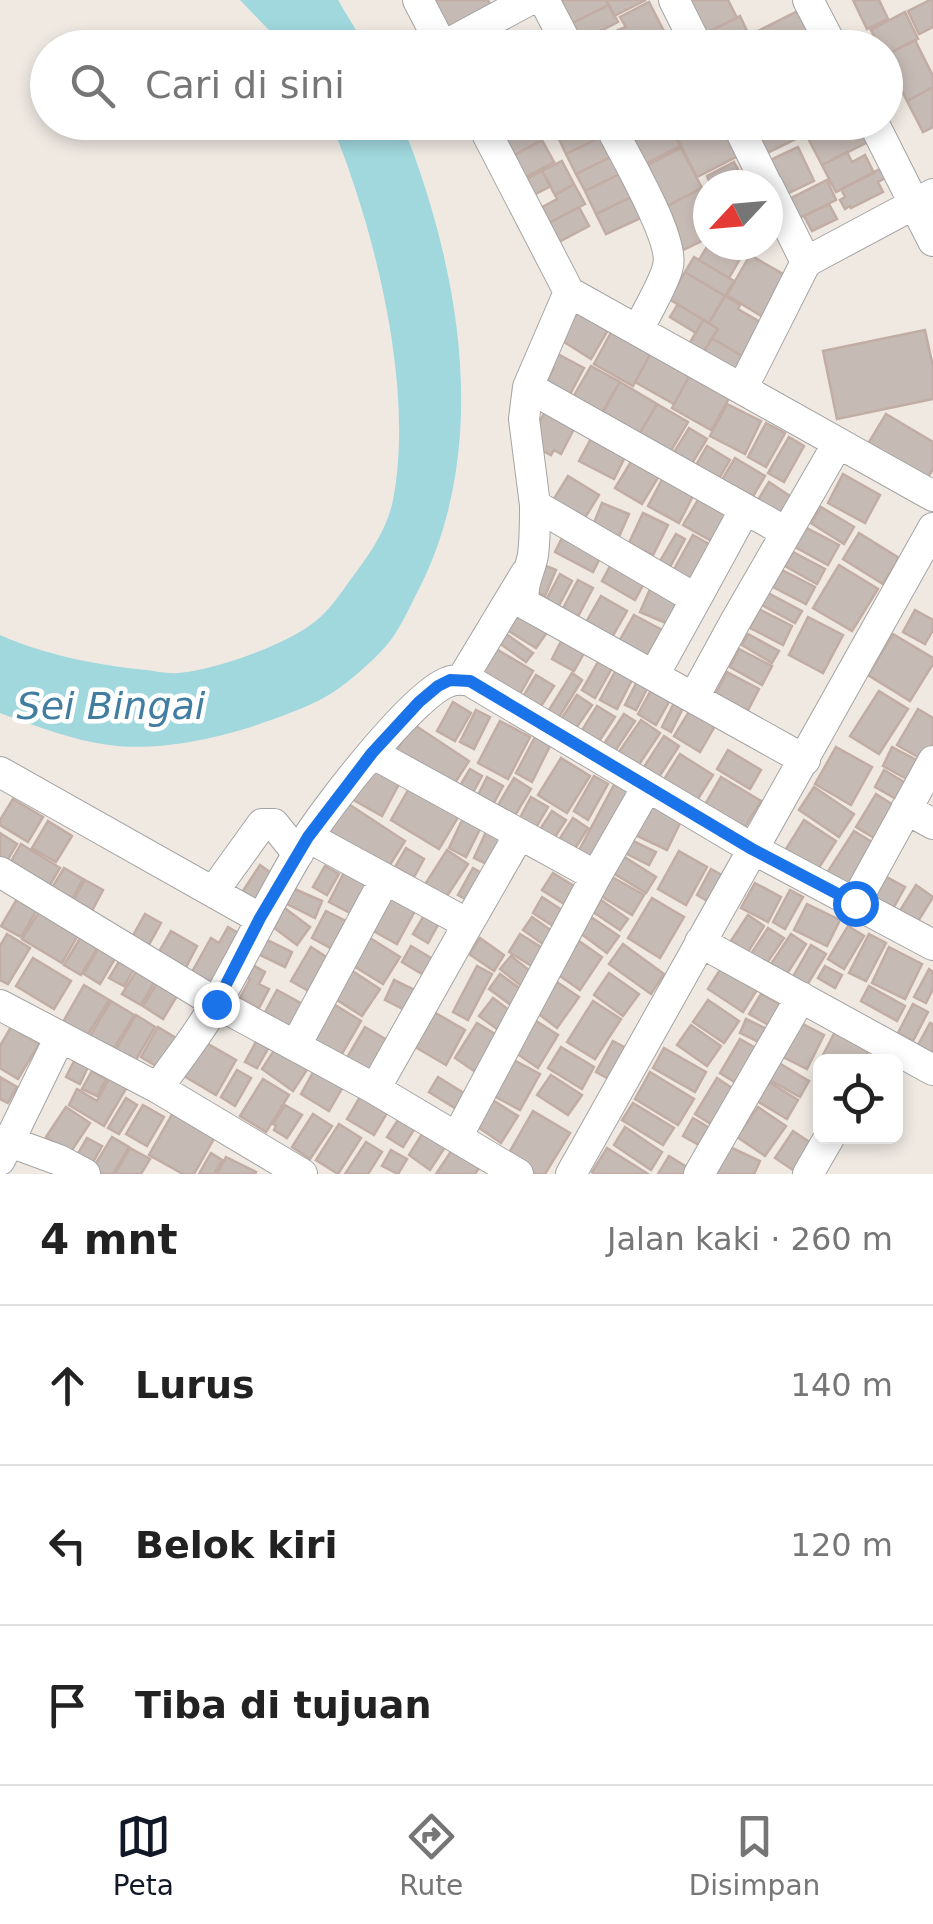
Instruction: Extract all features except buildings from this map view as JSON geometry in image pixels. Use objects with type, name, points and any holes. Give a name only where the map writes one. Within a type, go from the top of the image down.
[{"type":"street","points":[[418,0],[433,30]]},
{"type":"street","points":[[474,30],[530,0]]},
{"type":"street","points":[[544,0],[560,30]]},
{"type":"street","points":[[674,0],[689,30]]},
{"type":"street","points":[[808,0],[824,30]]},
{"type":"street","points":[[490,140],[569,292],[933,496]]},
{"type":"street","points":[[617,140],[668,248],[668,266],[638,330]]},
{"type":"street","points":[[745,140],[760,170]]},
{"type":"street","points":[[884,140],[924,199],[933,241]]},
{"type":"street","points":[[742,389],[806,262],[924,199]]},
{"type":"street","points":[[783,216],[806,262]]},
{"type":"street","points":[[462,680],[532,558],[536,505],[524,419],[528,387],[569,292]]},
{"type":"street","points":[[528,387],[786,532]]},
{"type":"street","points":[[694,697],[838,443]]},
{"type":"street","points":[[536,505],[696,599]]},
{"type":"street","points":[[654,675],[745,509]]},
{"type":"street","points":[[571,1174],[933,528]]},
{"type":"street","points":[[527,570],[524,604],[805,760]]},
{"type":"street","points":[[158,1088],[216,1004],[303,846],[372,753],[419,702],[450,680],[470,681],[752,849],[933,946]]},
{"type":"street","points":[[372,753],[596,876]]},
{"type":"street","points":[[855,903],[933,761]]},
{"type":"street","points":[[0,772],[260,918]]},
{"type":"street","points":[[457,1137],[647,786]]},
{"type":"street","points":[[906,808],[933,824]]},
{"type":"street","points":[[214,892],[262,824],[274,824],[303,846],[385,879],[468,924]]},
{"type":"street","points":[[375,1089],[519,834]]},
{"type":"street","points":[[0,872],[216,1004],[375,1089],[518,1174]]},
{"type":"street","points":[[296,1045],[385,879]]},
{"type":"street","points":[[700,942],[800,997],[878,1052],[933,1070]]},
{"type":"street","points":[[699,1174],[800,997]]},
{"type":"street","points":[[0,1005],[158,1088],[302,1174]]},
{"type":"street","points":[[60,1037],[5,1151],[59,1160],[85,1174]]},
{"type":"street","points":[[808,1174],[825,1144]]},
{"type":"water","points":[[240,0],[338,0],[356,30],[269,30]]},
{"type":"water","name":"Sei Bingai","points":[[338,140],[408,140],[439,236],[452,295],[459,355],[461,414],[456,474],[442,531],[420,587],[391,640],[327,696],[274,719],[209,738],[147,747],[109,745],[67,736],[0,713],[0,635],[53,654],[109,665],[173,673],[192,671],[250,655],[304,629],[326,611],[364,561],[386,522],[393,500],[399,408],[386,308]]},
{"type":"route","points":[[216,1004],[308,837],[372,753],[419,702],[450,680],[470,681],[752,849],[855,903]]}]
